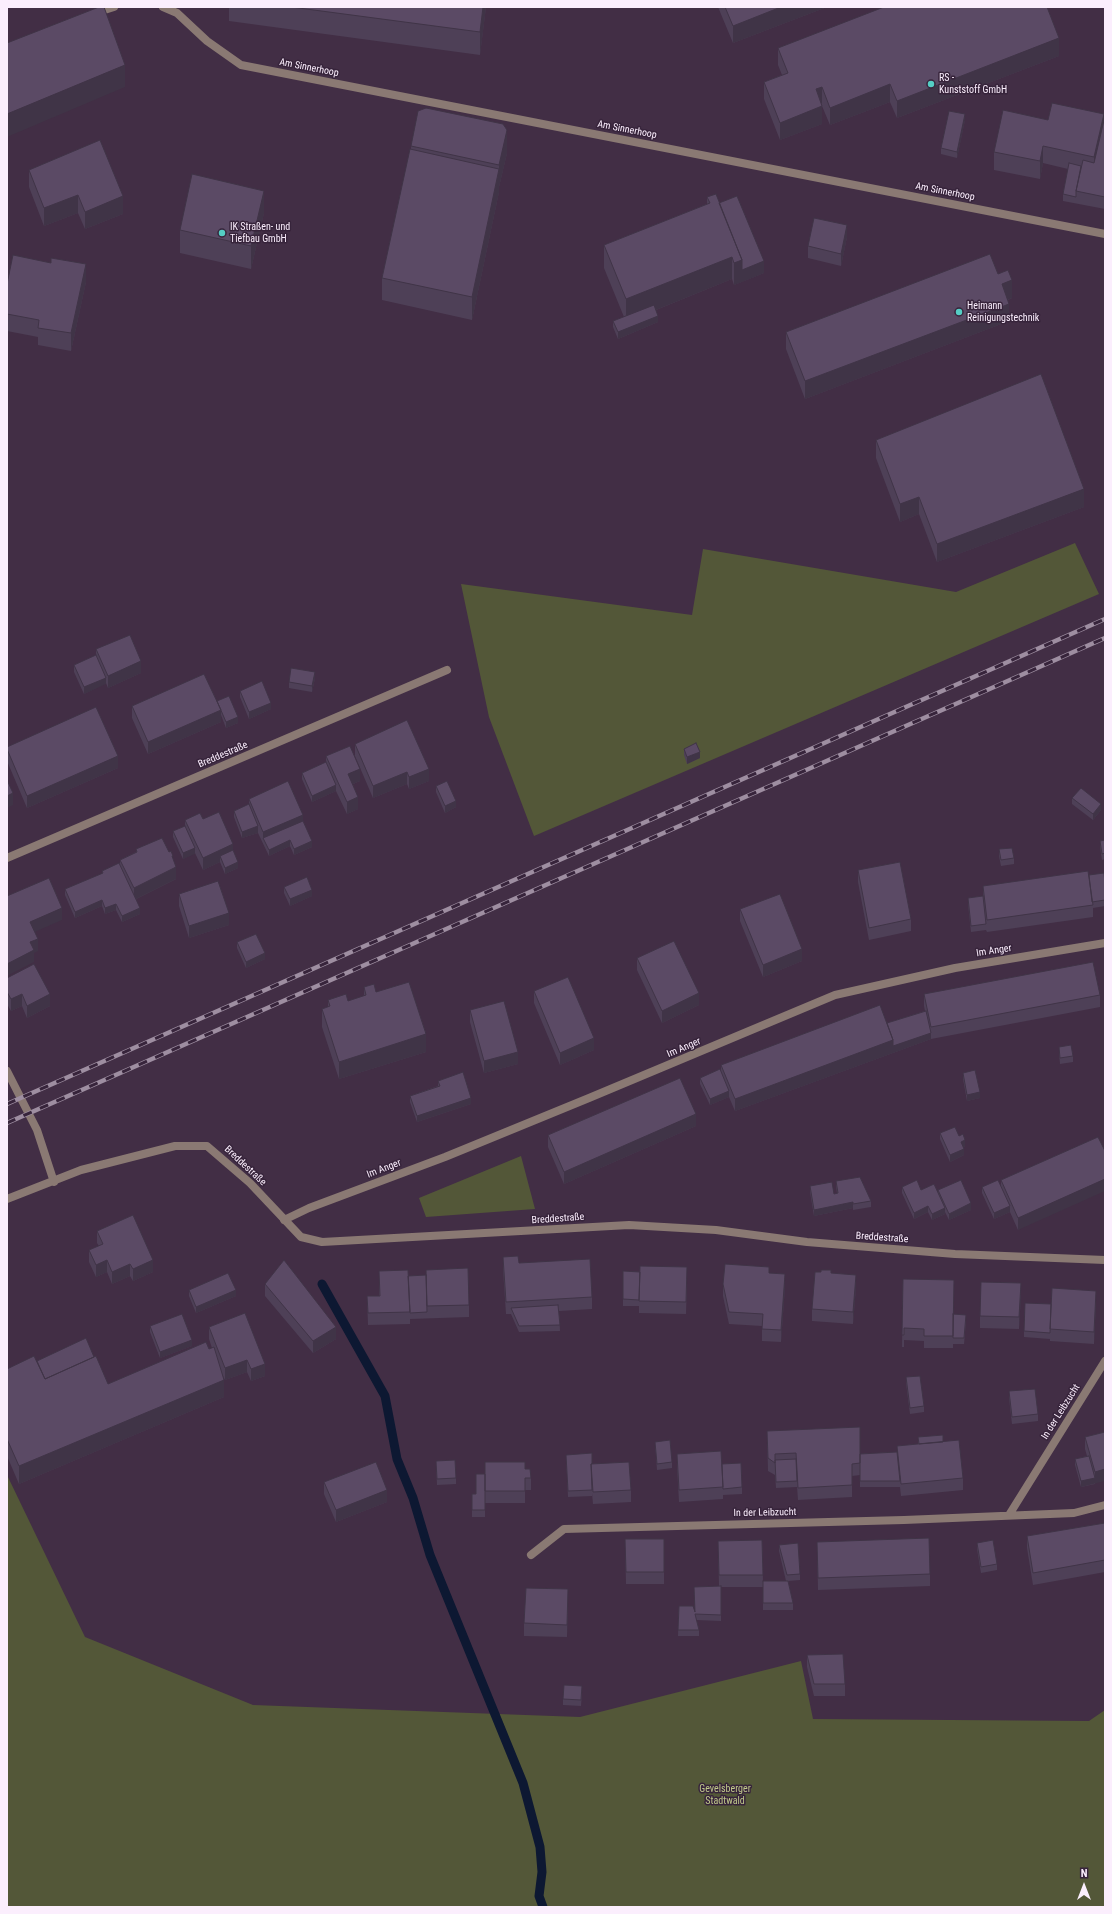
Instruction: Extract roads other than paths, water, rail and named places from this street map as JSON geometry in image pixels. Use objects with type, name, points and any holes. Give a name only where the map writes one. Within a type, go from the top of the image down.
[{"type":"street","points":[[84,18],[114,7]]},
{"type":"street","name":"Am Sinnerhoop","points":[[163,7],[177,13],[207,41],[241,65],[1105,234]]},
{"type":"street","name":"Breddestraße","points":[[7,858],[447,670]]},
{"type":"street","name":"Im Anger","points":[[284,1220],[309,1208],[445,1157],[575,1104],[835,995],[955,968],[1105,943]]},
{"type":"street","points":[[7,1071],[37,1130],[54,1182]]},
{"type":"street","name":"Breddestraße","points":[[7,1199],[54,1182],[81,1170],[175,1146],[208,1146],[250,1183],[301,1237],[322,1242],[629,1225],[716,1230],[807,1242],[955,1254],[1105,1260]]},
{"type":"street","name":"In der Leibzucht","points":[[1009,1515],[1105,1361]]},
{"type":"street","name":"In der Leibzucht","points":[[531,1555],[564,1529],[904,1520],[1074,1513],[1105,1505]]},
{"type":"waterway","points":[[322,1284],[385,1396],[397,1459],[413,1498],[430,1555],[523,1783],[540,1847],[542,1872],[539,1896],[543,1907]]},
{"type":"railway","points":[[7,1104],[1105,619]]},
{"type":"railway","points":[[7,1123],[1105,638]]},
{"type":"place","name":"RS - Kunststoff GmbH","points":[[931,84]]},
{"type":"place","name":"IK Straßen- und Tiefbau GmbH","points":[[222,233]]},
{"type":"place","name":"Heimann Reinigungstechnik","points":[[959,312]]},
{"type":"park label","name":"Gevelsberger Stadtwald","points":[[725,1794]]}]
